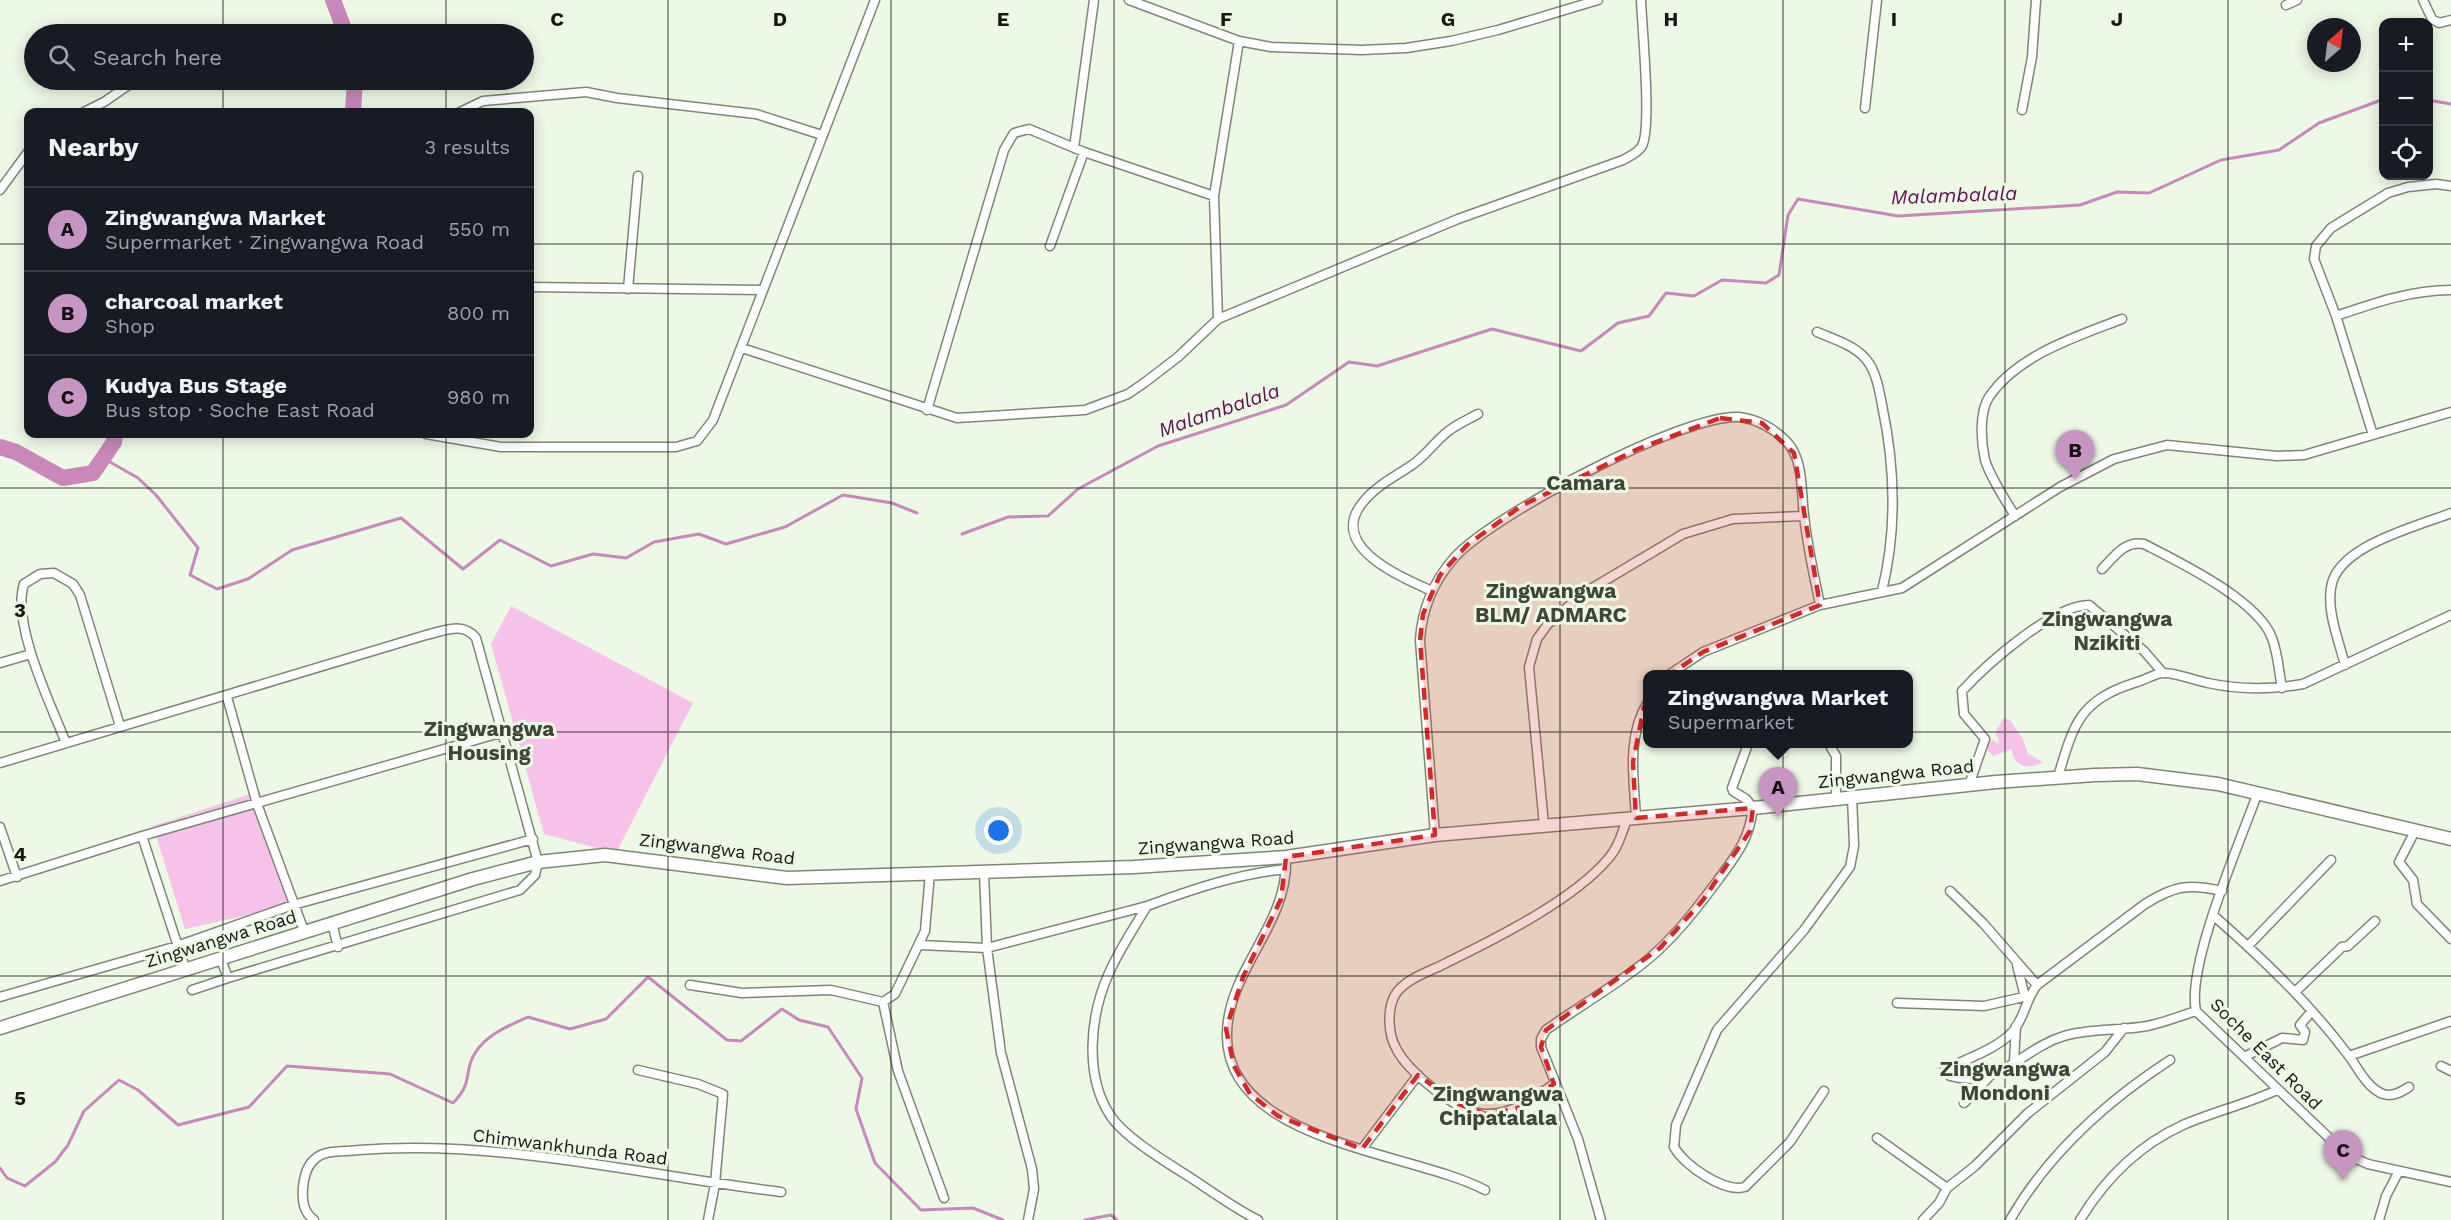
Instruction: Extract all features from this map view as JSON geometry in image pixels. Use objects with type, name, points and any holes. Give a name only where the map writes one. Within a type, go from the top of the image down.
[{"type":"street","points":[[449,438],[501,447],[676,447],[690,445],[705,433],[713,420],[742,348],[762,290],[875,0]]},
{"type":"street","points":[[1074,147],[1094,0]]},
{"type":"street","points":[[1129,0],[1239,41],[1271,46],[1362,50],[1406,48],[1498,30],[1598,0]]},
{"type":"street","points":[[742,348],[957,418],[1084,410],[1105,404],[1144,383],[1178,357],[1218,319],[1458,219],[1635,154],[1641,147],[1646,125],[1641,0]]},
{"type":"street","points":[[1865,108],[1877,0]]},
{"type":"street","points":[[2022,110],[2032,57],[2036,0]]},
{"type":"street","points":[[2286,5],[2297,0]]},
{"type":"street","points":[[2423,0],[2432,19],[2439,23],[2451,20]]},
{"type":"street","points":[[1218,319],[1214,196],[1239,41]]},
{"type":"street","points":[[92,108],[121,90]]},
{"type":"street","points":[[468,108],[483,101],[586,92],[616,98],[756,114],[822,135]]},
{"type":"street","points":[[482,108],[483,101]]},
{"type":"street","points":[[927,410],[1008,140],[1021,130],[1029,129],[1084,152],[1214,196]]},
{"type":"street","points":[[1050,246],[1084,152]]},
{"type":"street","points":[[0,190],[24,157]]},
{"type":"street","points":[[628,289],[638,176]]},
{"type":"street","points":[[2373,435],[2336,316],[2314,259],[2320,238],[2347,217],[2388,193],[2408,187],[2436,184],[2451,186]]},
{"type":"street","points":[[534,287],[762,290]]},
{"type":"street","points":[[2336,316],[2382,300],[2434,290],[2451,290]]},
{"type":"street","points":[[2015,516],[1986,462],[1983,412],[1988,398],[2022,366],[2044,351],[2122,319]]},
{"type":"street","points":[[1816,332],[1855,349],[1866,359],[1879,390],[1893,485],[1890,552],[1882,591]]},
{"type":"street","points":[[1676,670],[1712,648],[1820,605],[1902,588],[2091,470],[2139,451],[2167,445],[2277,456],[2304,455],[2451,412]]},
{"type":"street","points":[[1432,591],[1393,573],[1360,547],[1355,537],[1354,525],[1357,511],[1375,491],[1421,458],[1444,434],[1478,414]]},
{"type":"street","points":[[1435,835],[1420,640],[1423,614],[1440,575],[1467,545],[1521,506],[1638,449],[1692,427],[1720,418],[1740,417],[1762,423],[1788,442],[1794,453],[1803,491],[1804,516],[1820,605]]},
{"type":"street","points":[[2344,665],[2332,617],[2330,590],[2334,574],[2339,566],[2361,549],[2451,513]]},
{"type":"street","points":[[1544,825],[1529,667],[1537,639],[1548,624],[1584,593],[1683,534],[1733,519],[1804,516]]},
{"type":"street","points":[[2102,569],[2126,545],[2134,542],[2144,544],[2241,602],[2259,618],[2272,637],[2282,688]]},
{"type":"street","points":[[66,743],[31,654],[22,604],[22,590],[29,579],[40,574],[54,573],[73,584],[80,596],[120,726]]},
{"type":"street","points":[[1969,785],[1984,739],[1964,714],[1962,691],[2018,640],[2046,622],[2073,609],[2089,605],[2125,633],[2163,673]]},
{"type":"street","points":[[2058,777],[2069,738],[2087,709],[2113,689],[2163,673],[2244,690],[2282,688],[2321,677],[2385,644],[2451,615]]},
{"type":"street","points":[[0,763],[120,726],[227,697],[426,635],[457,627],[464,628],[476,638],[500,733],[533,839],[538,862],[535,875],[520,890],[192,990]]},
{"type":"street","points":[[0,663],[31,654]]},
{"type":"street","points":[[227,697],[257,804],[304,931]]},
{"type":"street","points":[[1554,1084],[1518,1108],[1486,1114],[1474,1112],[1458,1104],[1418,1075],[1402,1058],[1392,1039],[1390,1017],[1392,1002],[1398,991],[1408,982],[1542,910],[1578,886],[1609,859],[1632,818],[1634,741],[1638,721],[1643,710]]},
{"type":"street","points":[[0,881],[142,836],[500,733]]},
{"type":"street","points":[[1601,1220],[1578,1139],[1541,1047],[1543,1034],[1641,965],[1677,932],[1746,841],[1753,808],[1732,788],[1747,748]]},
{"type":"street","points":[[1831,748],[1836,756],[1836,797]]},
{"type":"street","name":"Zingwangwa Road","points":[[0,1028],[473,879],[538,862],[605,855],[787,878],[1286,863],[1435,835],[1753,808],[1836,797],[2058,777],[2137,774],[2187,779],[2258,792],[2451,839]]},
{"type":"street","name":"Soche East Road","points":[[2258,792],[2214,916],[2193,991],[2196,1011],[2347,1155],[2368,1164],[2451,1182]]},
{"type":"street","points":[[1824,1091],[1790,1142],[1745,1187],[1730,1185],[1698,1172],[1683,1160],[1674,1147],[1676,1125],[1717,1030],[1818,913],[1850,867],[1854,846],[1852,796]]},
{"type":"street","points":[[0,827],[17,877]]},
{"type":"street","points":[[2415,831],[2399,862],[2413,880],[2417,903],[2451,939]]},
{"type":"street","points":[[142,836],[185,968]]},
{"type":"street","points":[[0,997],[177,946],[293,905],[533,839]]},
{"type":"street","points":[[2248,946],[2331,860]]},
{"type":"street","points":[[919,945],[987,948],[1147,906],[1205,884],[1259,872],[1286,863],[1281,899],[1230,1008],[1226,1029],[1229,1052],[1242,1082],[1261,1105],[1299,1126],[1362,1149],[1463,1179],[1485,1190]]},
{"type":"street","points":[[690,985],[742,993],[831,990],[884,1002],[895,994],[919,945],[928,919],[930,873]]},
{"type":"street","points":[[984,873],[987,948],[1001,1053],[1032,1169],[1034,1189],[1028,1220]]},
{"type":"street","points":[[2014,1061],[2016,1026],[2026,996],[2037,985],[2164,892],[2184,885],[2222,891]]},
{"type":"street","points":[[1950,891],[1983,922],[2017,965],[2037,985]]},
{"type":"street","points":[[1147,906],[1119,952],[1099,1003],[1094,1034],[1094,1067],[1099,1091],[1110,1116],[1125,1131],[1179,1170],[1258,1220]]},
{"type":"street","points":[[2214,916],[2295,992],[2349,1056],[2362,1076],[2381,1094],[2397,1094],[2409,1087]]},
{"type":"street","points":[[2295,992],[2342,947],[2348,946],[2375,921]]},
{"type":"street","points":[[332,923],[338,947]]},
{"type":"street","points":[[220,957],[228,978]]},
{"type":"street","points":[[2017,965],[2026,996]]},
{"type":"street","points":[[1897,1003],[1984,1006],[2026,996]]},
{"type":"street","points":[[884,1002],[898,1071],[944,1198]]},
{"type":"street","points":[[1964,1103],[1990,1077],[2005,1070],[2014,1061],[2065,1036],[2148,1026],[2196,1011]]},
{"type":"street","points":[[2244,1057],[2282,1038],[2302,1040],[2305,1032],[2300,1025],[2311,1012]]},
{"type":"street","points":[[2349,1056],[2451,1021]]},
{"type":"street","points":[[1990,1077],[1958,1078],[1950,1076],[1945,1069],[2002,1042],[2016,1026]]},
{"type":"street","points":[[1923,1220],[1939,1203],[1947,1188],[1981,1161],[2028,1113],[2105,1052],[2124,1028]]},
{"type":"street","points":[[2010,1220],[2064,1146],[2139,1080],[2170,1060]]},
{"type":"street","points":[[2441,1066],[2451,1071]]},
{"type":"street","points":[[638,1070],[698,1084],[723,1094],[715,1184],[708,1220]]},
{"type":"street","points":[[1362,1149],[1418,1075]]},
{"type":"street","points":[[2080,1220],[2108,1181],[2150,1142],[2186,1124],[2242,1106],[2277,1090]]},
{"type":"street","points":[[1877,1138],[1947,1188]]},
{"type":"street","name":"Chimwankhunda Road","points":[[314,1220],[308,1216],[302,1202],[303,1180],[315,1158],[327,1153],[390,1149],[477,1150],[567,1159],[715,1184],[781,1192]]},
{"type":"street","points":[[2379,1220],[2386,1196],[2399,1171]]},
{"type":"highlighted area","points":[[1720,418],[1762,423],[1794,453],[1820,605],[1703,652],[1669,675],[1644,707],[1633,762],[1636,818],[1753,808],[1750,831],[1703,900],[1660,948],[1546,1030],[1541,1047],[1554,1084],[1518,1108],[1486,1114],[1458,1104],[1418,1075],[1362,1149],[1278,1116],[1250,1094],[1234,1066],[1226,1029],[1243,977],[1281,899],[1286,857],[1435,835],[1420,640],[1423,614],[1440,575],[1467,545],[1521,506],[1638,449]]},
{"type":"shaded area","points":[[511,606],[693,703],[616,853],[544,834],[491,644]]},
{"type":"shaded area","points":[[2003,718],[2010,720],[2023,739],[2028,754],[2043,762],[2033,766],[2023,765],[2015,760],[2012,749],[1993,756],[1988,751],[1987,743],[1993,740],[1998,744],[1999,739],[1995,734]]},
{"type":"shaded area","points":[[260,791],[293,905],[185,929],[153,826]]},
{"type":"waterway","points":[[333,0],[342,24]]},
{"type":"waterway","points":[[353,108],[354,90]]},
{"type":"waterway","name":"Malambalala","points":[[962,534],[1008,517],[1048,516],[1078,489],[1158,446],[1286,405],[1349,362],[1377,366],[1492,329],[1581,351],[1618,323],[1649,316],[1666,293],[1694,296],[1722,280],[1766,283],[1779,275],[1788,215],[1798,199],[1898,216],[2080,205],[2117,192],[2149,193],[2221,160],[2279,150],[2319,123],[2379,101]]},
{"type":"waterway","name":"Malambalala","points":[[2433,101],[2451,104]]},
{"type":"waterway","points":[[0,447],[16,452],[63,478],[93,473],[114,438]]},
{"type":"waterway","name":"Malambalala","points":[[103,458],[138,478],[156,495],[198,548],[190,575],[217,589],[248,579],[292,550],[401,518],[463,569],[500,540],[551,566],[593,554],[626,558],[654,542],[699,534],[726,544],[785,527],[843,495],[892,503],[917,513]]},
{"type":"waterway","points":[[0,1168],[7,1178],[25,1186],[55,1162],[68,1145],[84,1111],[119,1080],[138,1090],[178,1125],[249,1107],[287,1066],[390,1074],[453,1103],[464,1089],[469,1066],[475,1053],[499,1031],[528,1017],[570,1029],[606,1019],[648,977],[727,1040],[741,1041],[782,1009],[799,1020],[828,1027],[862,1078],[856,1109],[875,1163],[921,1210],[973,1208],[1003,1220]]},
{"type":"waterway","points":[[1085,1220],[1111,1215],[1117,1220]]},
{"type":"place","name":"charcoal market","points":[[2075,480]]},
{"type":"place","name":"Zingwangwa Market","points":[[1778,817]]},
{"type":"place","name":"Kudya Bus Stage","points":[[2343,1180]]},
{"type":"district","name":"Camara","points":[[1586,483]]},
{"type":"district","name":"Zingwangwa BLM/ ADMARC","points":[[1551,603]]},
{"type":"district","name":"Zingwangwa Nzikiti","points":[[2107,631]]},
{"type":"district","name":"Zingwangwa Housing","points":[[489,741]]},
{"type":"district","name":"Zingwangwa Mondoni","points":[[2005,1081]]},
{"type":"district","name":"Zingwangwa Chipatalala","points":[[1498,1106]]}]
